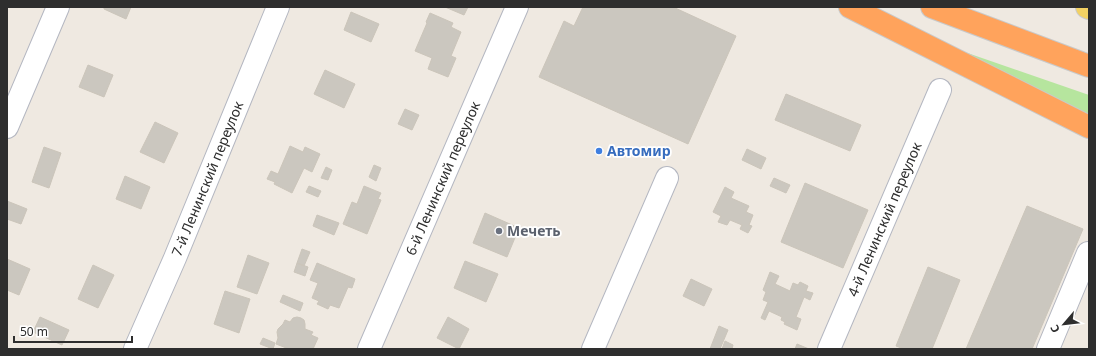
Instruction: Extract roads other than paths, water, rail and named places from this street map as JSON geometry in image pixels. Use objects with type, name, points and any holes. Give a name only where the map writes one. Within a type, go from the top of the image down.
[{"type":"highway","points":[[850,7],[1089,127]]},
{"type":"highway","points":[[932,7],[1086,64]]},
{"type":"street","points":[[7,128],[58,7]]},
{"type":"street","name":"7-й Ленинский переулок","points":[[135,349],[175,258],[278,7]]},
{"type":"street","name":"6-й Ленинский переулок","points":[[369,349],[517,7]]},
{"type":"street","name":"4-й Ленинский переулок","points":[[829,349],[940,90]]},
{"type":"street","points":[[594,349],[667,178]]},
{"type":"street","points":[[1048,349],[1088,253]]},
{"type":"place","name":"Автомир","points":[[599,151]]},
{"type":"place","name":"Мечеть","points":[[499,231]]}]
